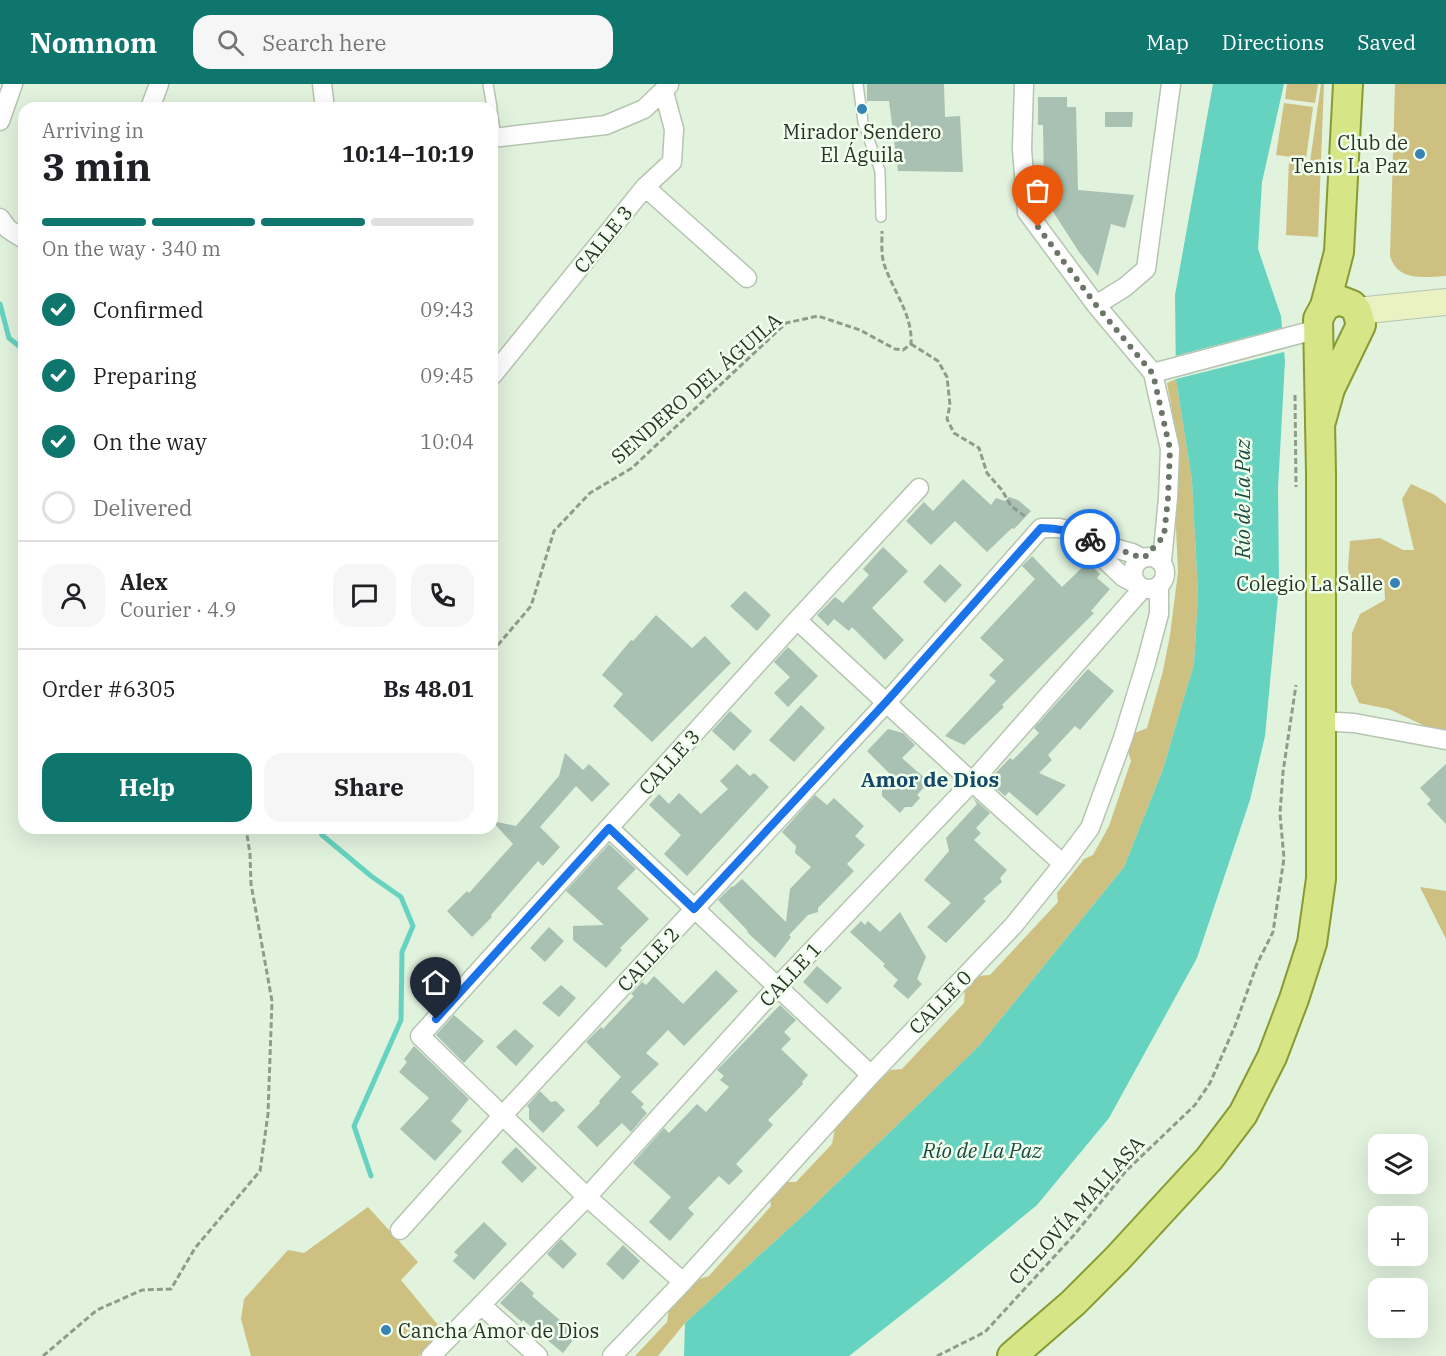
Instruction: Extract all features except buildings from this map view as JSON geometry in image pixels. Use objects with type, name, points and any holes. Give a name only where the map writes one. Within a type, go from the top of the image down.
[{"type":"main road","points":[[1320,425],[1330,389],[1347,84]]},
{"type":"main road","points":[[1335,320],[1446,302]]},
{"type":"main road","points":[[1012,1356],[1073,1303],[1110,1266],[1209,1159],[1243,1114],[1272,1057],[1312,943],[1321,879],[1320,425],[1335,320]]},
{"type":"street","points":[[0,121],[13,84]]},
{"type":"street","points":[[152,102],[159,84]]},
{"type":"street","points":[[321,84],[324,102]]},
{"type":"street","points":[[1024,84],[1022,149],[1027,212],[1096,305],[1153,374],[1170,449],[1164,536],[1150,559],[1134,566],[1133,571],[1133,576],[1147,586]]},
{"type":"street","points":[[1096,305],[1125,287],[1146,269],[1171,84]]},
{"type":"street","points":[[498,141],[606,125],[644,109],[667,88]]},
{"type":"street","name":"CALLE 3","points":[[498,369],[645,187],[672,162],[674,129],[667,88]]},
{"type":"street","points":[[645,187],[747,278]]},
{"type":"street","points":[[0,218],[8,229],[18,235]]},
{"type":"street","points":[[1153,374],[1335,320]]},
{"type":"street","name":"CALLE 3","points":[[503,1115],[420,1036],[919,488]]},
{"type":"street","points":[[1041,528],[1059,528],[1075,532],[1100,544],[1150,559],[1166,571],[1166,577],[1147,586],[1123,577],[1101,556],[1100,544]]},
{"type":"street","name":"CALLE 2","points":[[400,1230],[503,1115],[886,702],[1041,528]]},
{"type":"street","name":"CALLE 1","points":[[432,1356],[587,1197],[777,987],[972,782],[1147,586]]},
{"type":"street","name":"CALLE 0","points":[[612,1356],[871,1075],[1013,926],[1090,828],[1123,738],[1159,614],[1147,586]]},
{"type":"street","points":[[797,620],[1064,864]]},
{"type":"street","points":[[1321,722],[1354,723],[1446,740]]},
{"type":"street","points":[[609,828],[871,1075]]},
{"type":"street","points":[[503,1115],[587,1197],[683,1281]]},
{"type":"street","points":[[481,1305],[538,1356]]},
{"type":"lane","points":[[488,84],[491,102]]},
{"type":"lane","points":[[858,84],[863,122],[880,171],[881,217]]},
{"type":"path","points":[[881,217],[884,262],[912,333],[911,344],[938,361],[947,377],[950,405],[947,419],[954,433],[979,448],[987,473],[1002,490],[1011,506],[1041,528]]},
{"type":"path","name":"SENDERO DEL ÁGUILA","points":[[498,645],[531,606],[554,531],[590,493],[632,468],[786,323],[818,316],[860,330],[895,349],[903,350],[911,344]]},
{"type":"path","points":[[43,1356],[97,1310],[142,1290],[171,1289],[195,1248],[260,1171],[268,1114],[272,1001],[251,884],[247,834]]},
{"type":"path","name":"CICLOVÍA MALLASA","points":[[937,1356],[985,1332],[1075,1234],[1126,1171],[1195,1105],[1215,1073],[1257,964]]},
{"type":"shaded area","points":[[1287,84],[1318,84],[1315,103],[1285,99]]},
{"type":"shaded area","points":[[1321,84],[1324,84],[1318,237],[1286,235],[1289,160],[1310,162]]},
{"type":"shaded area","name":"Club de Tenis La Paz","points":[[1395,84],[1446,84],[1446,276],[1421,277],[1405,274],[1394,264],[1390,256]]},
{"type":"shaded area","points":[[1284,103],[1313,107],[1306,159],[1276,155]]},
{"type":"shaded area","points":[[1176,379],[1192,481],[1198,594],[1194,664],[1163,769],[1124,867],[978,1047],[808,1211],[685,1323],[658,1356],[635,1356],[667,1322],[669,1309],[694,1281],[709,1276],[771,1206],[770,1197],[783,1182],[796,1182],[832,1144],[837,1119],[891,1070],[902,1069],[964,1003],[965,989],[977,976],[990,975],[1058,902],[1057,893],[1084,859],[1093,855],[1109,826],[1131,761],[1128,751],[1135,733],[1147,728],[1163,671],[1170,635],[1178,572],[1174,483],[1180,455],[1167,383]]},
{"type":"shaded area","name":"Colegio La Salle","points":[[1411,484],[1435,495],[1446,504],[1446,730],[1427,727],[1389,709],[1359,703],[1351,684],[1352,633],[1360,614],[1385,600],[1384,580],[1351,585],[1348,568],[1350,541],[1380,538],[1403,550],[1414,550],[1402,499]]},
{"type":"shaded area","points":[[1420,887],[1446,891],[1446,939]]},
{"type":"shaded area","points":[[368,1207],[418,1262],[401,1280],[443,1331],[419,1356],[251,1356],[241,1319],[244,1299],[288,1250],[304,1253]]},
{"type":"water","name":"Río de La Paz","points":[[1213,84],[1284,84],[1262,182],[1258,249],[1281,316],[1285,361],[1278,488],[1279,586],[1265,736],[1250,800],[1197,958],[1109,1118],[1037,1205],[849,1356],[684,1356],[685,1323],[808,1211],[978,1047],[1124,867],[1163,769],[1194,664],[1198,594],[1192,481],[1176,379],[1175,295]]},
{"type":"pier","points":[[1285,327],[1288,351],[1176,379],[1175,356]]},
{"type":"waterway","points":[[0,304],[9,338],[18,345]]},
{"type":"waterway","points":[[321,834],[371,876],[401,897],[413,926],[402,952],[401,1020],[354,1126],[371,1176]]},
{"type":"way so far","points":[[1038,227],[1096,305],[1153,374],[1170,449],[1164,536],[1155,547],[1142,558],[1090,539]]},
{"type":"place","name":"Mirador Sendero El Águila","points":[[862,109]]},
{"type":"place","name":"Club de Tenis La Paz","points":[[1420,154]]},
{"type":"place","name":"Colegio La Salle","points":[[1395,583]]},
{"type":"place","name":"Cancha Amor de Dios","points":[[386,1330]]},
{"type":"district","name":"Amor de Dios","points":[[930,779]]},
{"type":"route","points":[[436,1019],[609,828],[694,909],[886,702],[1041,528],[1059,528],[1090,539]]}]
